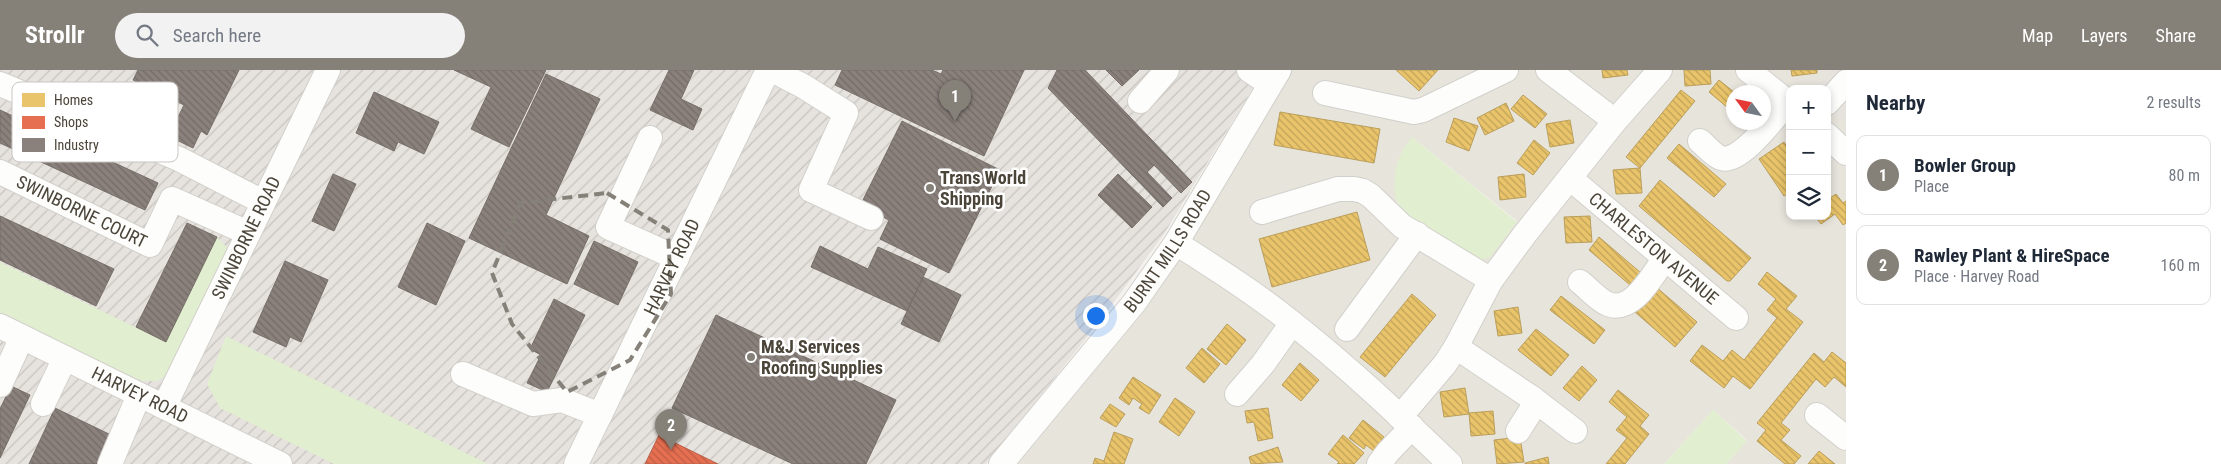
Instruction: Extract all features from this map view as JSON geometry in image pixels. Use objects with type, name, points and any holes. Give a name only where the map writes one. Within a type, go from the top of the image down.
[{"type":"street","name":"SWINBORNE ROAD","points":[[164,407],[328,70]]},
{"type":"street","points":[[770,70],[803,86],[846,113],[811,190],[871,218]]},
{"type":"street","name":"HARVEY ROAD","points":[[576,464],[770,70]]},
{"type":"street","points":[[1140,101],[1167,70]]},
{"type":"street","points":[[1249,70],[1275,77]]},
{"type":"street","points":[[1325,94],[1406,111],[1423,110],[1436,104],[1475,76],[1506,70]]},
{"type":"street","points":[[1548,70],[1616,122]]},
{"type":"street","points":[[1379,464],[1456,347],[1491,280],[1525,234],[1660,70]]},
{"type":"street","points":[[1748,70],[1786,101]]},
{"type":"street","name":"BURNT MILLS ROAD","points":[[1001,464],[1134,303],[1176,242],[1275,77]]},
{"type":"street","points":[[1831,99],[1846,82]]},
{"type":"street","points":[[0,84],[12,89]]},
{"type":"street","points":[[1700,141],[1720,158],[1729,159],[1749,145],[1786,106]]},
{"type":"street","points":[[650,138],[608,227],[677,258]]},
{"type":"street","points":[[1831,139],[1846,153]]},
{"type":"street","points":[[178,159],[263,202]]},
{"type":"street","name":"SWINBORNE COURT","points":[[0,172],[150,246],[172,199],[248,233]]},
{"type":"street","name":"CHARLESTON AVENUE","points":[[1571,179],[1736,318]]},
{"type":"street","points":[[1262,212],[1338,189],[1354,189],[1371,196],[1409,230],[1491,280]]},
{"type":"street","points":[[1347,328],[1409,230]]},
{"type":"street","points":[[1176,242],[1259,298],[1292,323],[1347,369],[1450,464]]},
{"type":"street","points":[[1580,282],[1608,304],[1622,305],[1633,299],[1644,288],[1665,258]]},
{"type":"street","points":[[1237,394],[1263,364],[1292,323]]},
{"type":"street","name":"HARVEY ROAD","points":[[0,326],[280,464]]},
{"type":"street","points":[[0,385],[22,338]]},
{"type":"street","points":[[1456,347],[1532,398],[1575,431]]},
{"type":"street","points":[[43,404],[65,358]]},
{"type":"street","points":[[463,374],[532,404],[562,400],[600,415]]},
{"type":"street","points":[[110,464],[139,395]]},
{"type":"street","points":[[1518,431],[1532,409],[1532,398]]},
{"type":"street","points":[[1817,415],[1846,438]]},
{"type":"highlighted area","points":[[607,193],[668,230],[671,294],[630,360],[567,392],[512,324],[492,273],[520,203]]},
{"type":"shaded area","points":[[0,70],[1264,70],[1164,234],[1100,321],[986,464],[0,464]]},
{"type":"shaded area","points":[[1292,70],[1846,70],[1846,464],[1726,464],[1747,440],[1713,410],[1664,464],[1018,464],[1145,310],[1203,222]],"holes":[[[1412,137],[1517,221],[1517,222],[1409,216],[1397,203]]]},
{"type":"shaded area","points":[[1831,70],[1846,70],[1846,119],[1843,122],[1831,112],[1831,85],[1818,85]]},
{"type":"green space","points":[[1412,137],[1517,222],[1490,257],[1482,260],[1435,233],[1411,216],[1397,201],[1394,185],[1397,164],[1403,150]]},
{"type":"green space","points":[[217,237],[231,252],[173,371],[157,381],[142,381],[0,314],[0,262],[166,342]]},
{"type":"green space","points":[[226,336],[488,464],[334,464],[220,408],[207,384]]},
{"type":"green space","points":[[1713,410],[1747,441],[1726,464],[1664,464]]},
{"type":"building: Homes","points":[[1396,70],[1438,70],[1419,91]]},
{"type":"building: Homes","points":[[1602,70],[1627,70],[1628,75],[1603,78]]},
{"type":"building: Homes","points":[[1684,70],[1710,70],[1711,84],[1685,86]]},
{"type":"building: Homes","points":[[1791,70],[1817,70],[1817,73],[1792,76]]},
{"type":"building: Homes","points":[[1719,80],[1726,86],[1726,106],[1709,92]]},
{"type":"building: Homes","points":[[1681,90],[1695,101],[1640,168],[1626,157]]},
{"type":"building: Homes","points":[[1523,95],[1547,114],[1535,128],[1511,109]]},
{"type":"building: Homes","points":[[1506,103],[1514,121],[1485,135],[1477,118]]},
{"type":"building: Homes","points":[[1280,112],[1380,129],[1374,163],[1274,145]]},
{"type":"building: Homes","points":[[1454,118],[1478,126],[1469,151],[1446,142]]},
{"type":"building: Homes","points":[[1570,120],[1574,143],[1550,147],[1546,124]]},
{"type":"building: Homes","points":[[1534,140],[1550,153],[1533,175],[1517,163]]},
{"type":"building: Homes","points":[[1784,142],[1786,145],[1786,195],[1784,196],[1759,159]]},
{"type":"building: Homes","points":[[1679,144],[1726,184],[1714,197],[1667,158]]},
{"type":"building: Homes","points":[[1640,168],[1642,193],[1616,194],[1613,170]]},
{"type":"building: Homes","points":[[1524,174],[1526,197],[1500,200],[1498,177]]},
{"type":"building: Homes","points":[[1660,180],[1751,258],[1730,281],[1727,281],[1639,206]]},
{"type":"building: Homes","points":[[1836,194],[1843,203],[1846,201],[1846,223],[1843,225],[1835,214],[1831,217],[1831,197]]},
{"type":"building: Homes","points":[[1357,212],[1370,260],[1272,287],[1259,239]]},
{"type":"building: Homes","points":[[1590,216],[1592,242],[1566,243],[1564,217]]},
{"type":"building: Homes","points":[[1818,220],[1827,220],[1821,224]]},
{"type":"building: Homes","points":[[1599,237],[1641,273],[1630,285],[1589,250]]},
{"type":"building: Homes","points":[[1767,272],[1797,296],[1786,309],[1803,322],[1750,389],[1733,376],[1724,388],[1690,361],[1702,345],[1723,361],[1732,350],[1744,360],[1777,318],[1767,310],[1776,299],[1758,284]]},
{"type":"building: Homes","points":[[1656,287],[1697,322],[1675,347],[1635,312]]},
{"type":"building: Homes","points":[[1412,294],[1436,315],[1385,377],[1360,357]]},
{"type":"building: Homes","points":[[1561,296],[1605,330],[1594,344],[1550,310]]},
{"type":"building: Homes","points":[[1518,307],[1522,333],[1498,336],[1494,311]]},
{"type":"building: Homes","points":[[1227,324],[1246,340],[1226,365],[1207,349]]},
{"type":"building: Homes","points":[[1536,329],[1569,355],[1551,376],[1518,350]]},
{"type":"building: Homes","points":[[1202,348],[1220,364],[1204,383],[1186,368]]},
{"type":"building: Homes","points":[[1832,352],[1846,363],[1846,387],[1834,377],[1825,387],[1816,379],[1781,423],[1790,430],[1781,440],[1801,456],[1794,464],[1785,464],[1757,441],[1766,430],[1757,423],[1814,353],[1824,362]]},
{"type":"building: Homes","points":[[1300,363],[1319,380],[1301,401],[1282,385]]},
{"type":"building: Homes","points":[[1582,366],[1597,380],[1579,401],[1563,388]]},
{"type":"building: Homes","points":[[1133,377],[1161,395],[1149,414],[1139,408],[1142,404],[1133,398],[1129,405],[1119,398]]},
{"type":"building: Homes","points":[[1465,388],[1469,414],[1444,417],[1440,392]]},
{"type":"building: Homes","points":[[1618,390],[1649,415],[1640,426],[1649,434],[1625,464],[1606,464],[1627,438],[1616,430],[1627,417],[1609,402]]},
{"type":"building: Homes","points":[[1175,398],[1195,412],[1179,436],[1159,422]]},
{"type":"building: Homes","points":[[1110,404],[1125,414],[1116,427],[1100,418]]},
{"type":"building: Homes","points":[[1268,408],[1273,438],[1258,441],[1254,422],[1247,423],[1245,411]]},
{"type":"building: Homes","points":[[1493,411],[1495,434],[1471,436],[1469,413]]},
{"type":"building: Homes","points":[[1363,420],[1384,437],[1374,451],[1366,445],[1364,449],[1349,438]]},
{"type":"building: Homes","points":[[1114,432],[1133,439],[1124,464],[1093,464],[1095,458],[1104,461]]},
{"type":"building: Homes","points":[[1343,435],[1364,453],[1354,464],[1337,464],[1339,462],[1328,454]]},
{"type":"building: Homes","points":[[1520,437],[1524,462],[1497,464],[1494,440]]},
{"type":"building: Homes","points":[[1278,447],[1283,462],[1251,464],[1249,457]]},
{"type":"building: Homes","points":[[1819,451],[1835,464],[1808,464]]},
{"type":"building: Homes","points":[[1548,457],[1549,464],[1525,464],[1525,463]]},
{"type":"building: Shops","points":[[659,435],[718,464],[645,464]]},
{"type":"building: Industry","points":[[138,70],[239,70],[207,135],[201,131],[193,148],[178,141],[178,117],[184,105],[178,102],[178,82],[137,82],[133,80]]},
{"type":"building: Industry","points":[[454,70],[546,70],[509,147],[471,129],[491,87]]},
{"type":"building: Industry","points":[[669,70],[694,70],[681,99],[702,109],[693,130],[650,110]]},
{"type":"building: Industry","points":[[842,70],[932,70],[941,74],[943,70],[1024,70],[984,156],[835,85]]},
{"type":"building: Industry","points":[[1057,70],[1085,70],[1192,182],[1181,193],[1154,165],[1147,172],[1172,198],[1163,207],[1048,88]]},
{"type":"building: Industry","points":[[1106,70],[1139,70],[1122,86]]},
{"type":"building: Industry","points":[[546,74],[600,99],[546,215],[589,236],[567,284],[469,238]]},
{"type":"building: Industry","points":[[374,92],[439,122],[424,154],[398,142],[394,151],[356,133]]},
{"type":"building: Industry","points":[[0,110],[12,116],[12,149],[0,143]]},
{"type":"building: Industry","name":"Trans World Shipping","points":[[902,121],[1000,170],[949,273],[880,239],[889,220],[860,206]]},
{"type":"building: Industry","points":[[41,162],[113,162],[158,183],[145,210]]},
{"type":"building: Industry","points":[[333,174],[356,184],[334,231],[312,221]]},
{"type":"building: Industry","points":[[1118,174],[1152,207],[1132,228],[1098,195]]},
{"type":"building: Industry","points":[[0,216],[114,269],[96,306],[0,260]]},
{"type":"building: Industry","points":[[187,223],[217,237],[166,342],[136,327]]},
{"type":"building: Industry","points":[[427,223],[465,241],[436,305],[398,287]]},
{"type":"building: Industry","points":[[594,241],[638,262],[618,305],[574,284]]},
{"type":"building: Industry","points":[[820,246],[868,269],[878,247],[927,269],[907,311],[811,267]]},
{"type":"building: Industry","points":[[285,261],[328,280],[301,342],[290,337],[286,347],[253,332]]},
{"type":"building: Industry","points":[[923,277],[961,295],[939,342],[901,324]]},
{"type":"building: Industry","points":[[554,299],[585,315],[547,392],[527,383],[541,355],[530,349]]},
{"type":"building: Industry","name":"M&J Services Roofing Supplies","points":[[716,315],[896,400],[866,464],[793,464],[672,408]]},
{"type":"building: Industry","points":[[11,386],[30,395],[0,458],[0,409]]},
{"type":"building: Industry","points":[[55,408],[111,435],[97,464],[29,464]]},
{"type":"place","name":"Bowler Group","points":[[955,121]]},
{"type":"place","name":"Trans World Shipping","points":[[930,188]]},
{"type":"place","name":"M&J Services Roofing Supplies","points":[[751,357]]},
{"type":"place","name":"Rawley Plant & HireSpace","points":[[671,450]]}]
